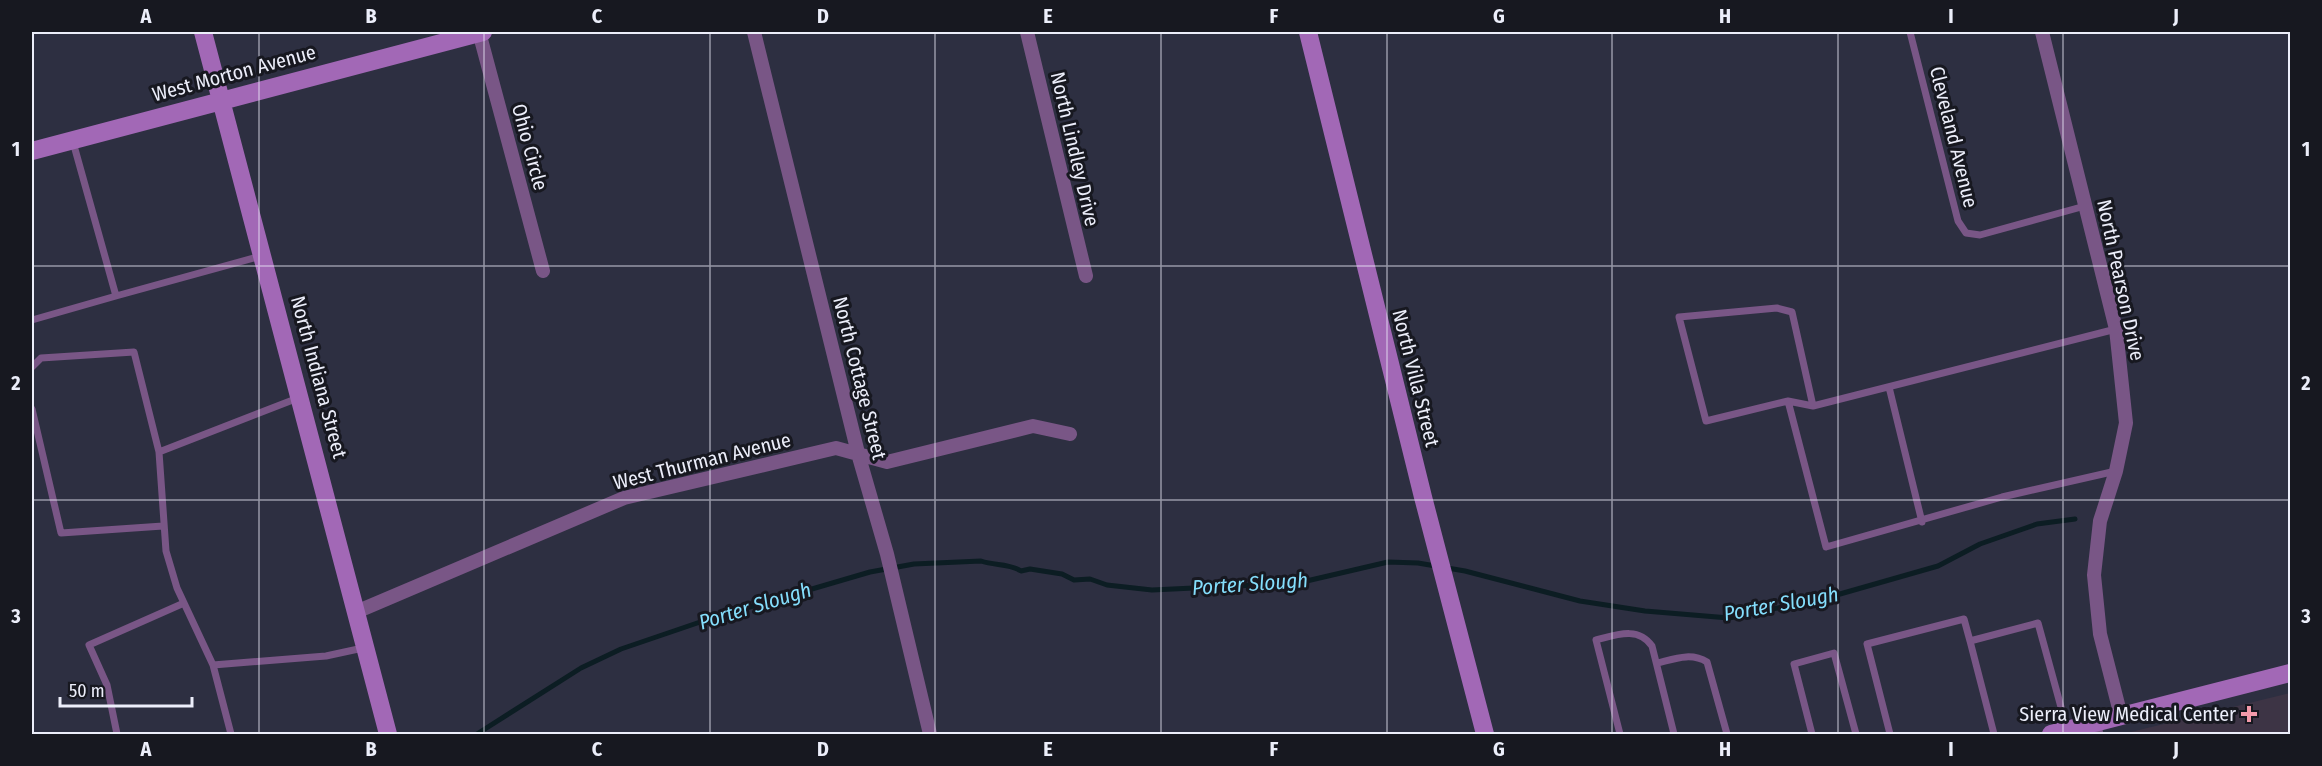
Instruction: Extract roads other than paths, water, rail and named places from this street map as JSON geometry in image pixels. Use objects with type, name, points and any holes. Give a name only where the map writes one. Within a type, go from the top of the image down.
[{"type":"main road","name":"North Indiana Street","points":[[203,32],[264,256],[388,735]]},
{"type":"main road","name":"West Morton Avenue","points":[[32,151],[481,32]]},
{"type":"main road","name":"North Villa Street","points":[[1308,32],[1485,735]]},
{"type":"main road","points":[[2059,732],[2098,729],[2121,716],[2290,673]]},
{"type":"street","name":"Ohio Circle","points":[[481,32],[543,271]]},
{"type":"street","name":"North Cottage Street","points":[[754,32],[859,457],[896,587],[930,735]]},
{"type":"street","name":"North Lindley Drive","points":[[1027,32],[1086,276]]},
{"type":"street","name":"North Pearson Drive","points":[[2042,32],[2116,329],[2126,423],[2116,471],[2100,521],[2094,575],[2100,634],[2121,716]]},
{"type":"street","name":"West Thurman Avenue","points":[[356,612],[624,498],[836,448],[859,457],[887,462],[1033,426],[1070,434]]},
{"type":"lane","name":"Cleveland Avenue","points":[[1910,32],[1958,221],[1966,232],[1980,236],[2085,206]]},
{"type":"lane","points":[[73,140],[116,296]]},
{"type":"lane","points":[[32,320],[264,256]]},
{"type":"lane","points":[[1814,406],[1792,312],[1777,308],[1679,317],[1706,421],[1788,400],[1814,406],[2116,329]]},
{"type":"lane","points":[[32,367],[41,358],[134,352],[159,452],[165,506],[163,526],[166,551],[184,603],[213,665],[231,735]]},
{"type":"lane","points":[[1889,387],[1922,522]]},
{"type":"lane","points":[[159,452],[301,397]]},
{"type":"lane","points":[[1788,400],[1826,547],[1922,522],[2002,497],[2116,471]]},
{"type":"lane","points":[[32,409],[61,533],[163,526]]},
{"type":"lane","points":[[117,735],[107,685],[90,645],[184,603]]},
{"type":"lane","points":[[1890,735],[1867,644],[1964,619],[1994,735]]},
{"type":"lane","points":[[1970,641],[2038,623],[2059,732]]},
{"type":"lane","points":[[1620,735],[1596,640],[1622,633],[1636,634],[1648,641],[1656,663],[1674,735]]},
{"type":"lane","points":[[213,665],[326,657],[365,648]]},
{"type":"lane","points":[[1812,735],[1794,664],[1834,653],[1856,735]]},
{"type":"lane","points":[[1656,663],[1684,656],[1698,657],[1707,662],[1727,735]]},
{"type":"waterway","name":"Porter Slough","points":[[477,734],[581,668],[621,649],[709,619],[870,572],[914,564],[981,561],[1021,571],[1030,569],[1062,574],[1074,580],[1090,579],[1107,585],[1152,590],[1298,583],[1388,562],[1418,563],[1465,571],[1580,601],[1645,611],[1729,618],[1826,598],[1938,566],[1980,544],[2037,524],[2075,519]]},
{"type":"place","name":"Sierra View Medical Center","points":[[2249,714]]}]
